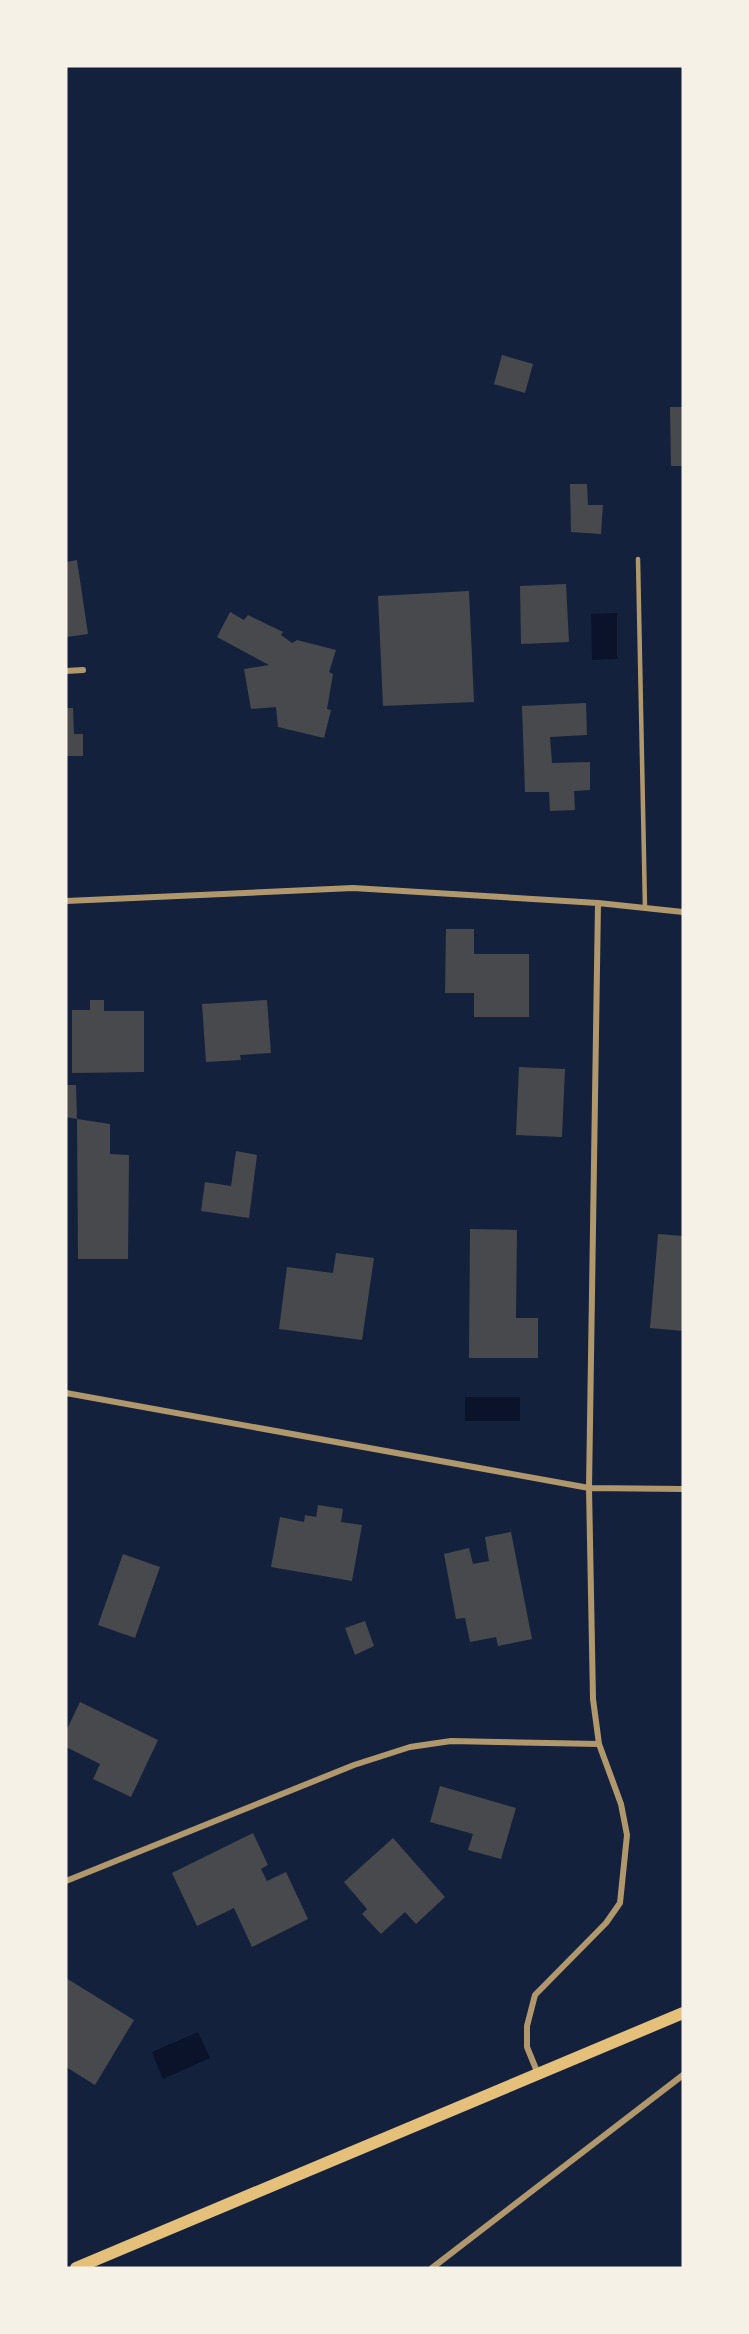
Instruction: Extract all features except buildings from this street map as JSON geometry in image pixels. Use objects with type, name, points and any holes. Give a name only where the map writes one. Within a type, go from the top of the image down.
[{"type":"main road","points":[[76,2268],[683,2013]]},
{"type":"street","points":[[66,671],[83,670]]},
{"type":"street","points":[[66,901],[353,888],[598,903],[683,912]]},
{"type":"street","points":[[538,2074],[527,2047],[527,2026],[535,1995],[606,1923],[620,1903],[627,1835],[621,1804],[599,1743],[593,1699],[589,1488],[598,903]]},
{"type":"street","points":[[66,1393],[589,1488],[683,1490]]},
{"type":"street","points":[[66,1881],[354,1765],[410,1747],[451,1741],[599,1743]]},
{"type":"street","points":[[432,2268],[683,2075]]},
{"type":"lane","points":[[638,559],[645,908]]},
{"type":"water","points":[[617,613],[617,659],[592,660],[591,614]]},
{"type":"water","points":[[465,1397],[520,1397],[520,1421],[465,1421]]},
{"type":"water","points":[[198,2032],[210,2058],[163,2079],[152,2052]]}]
